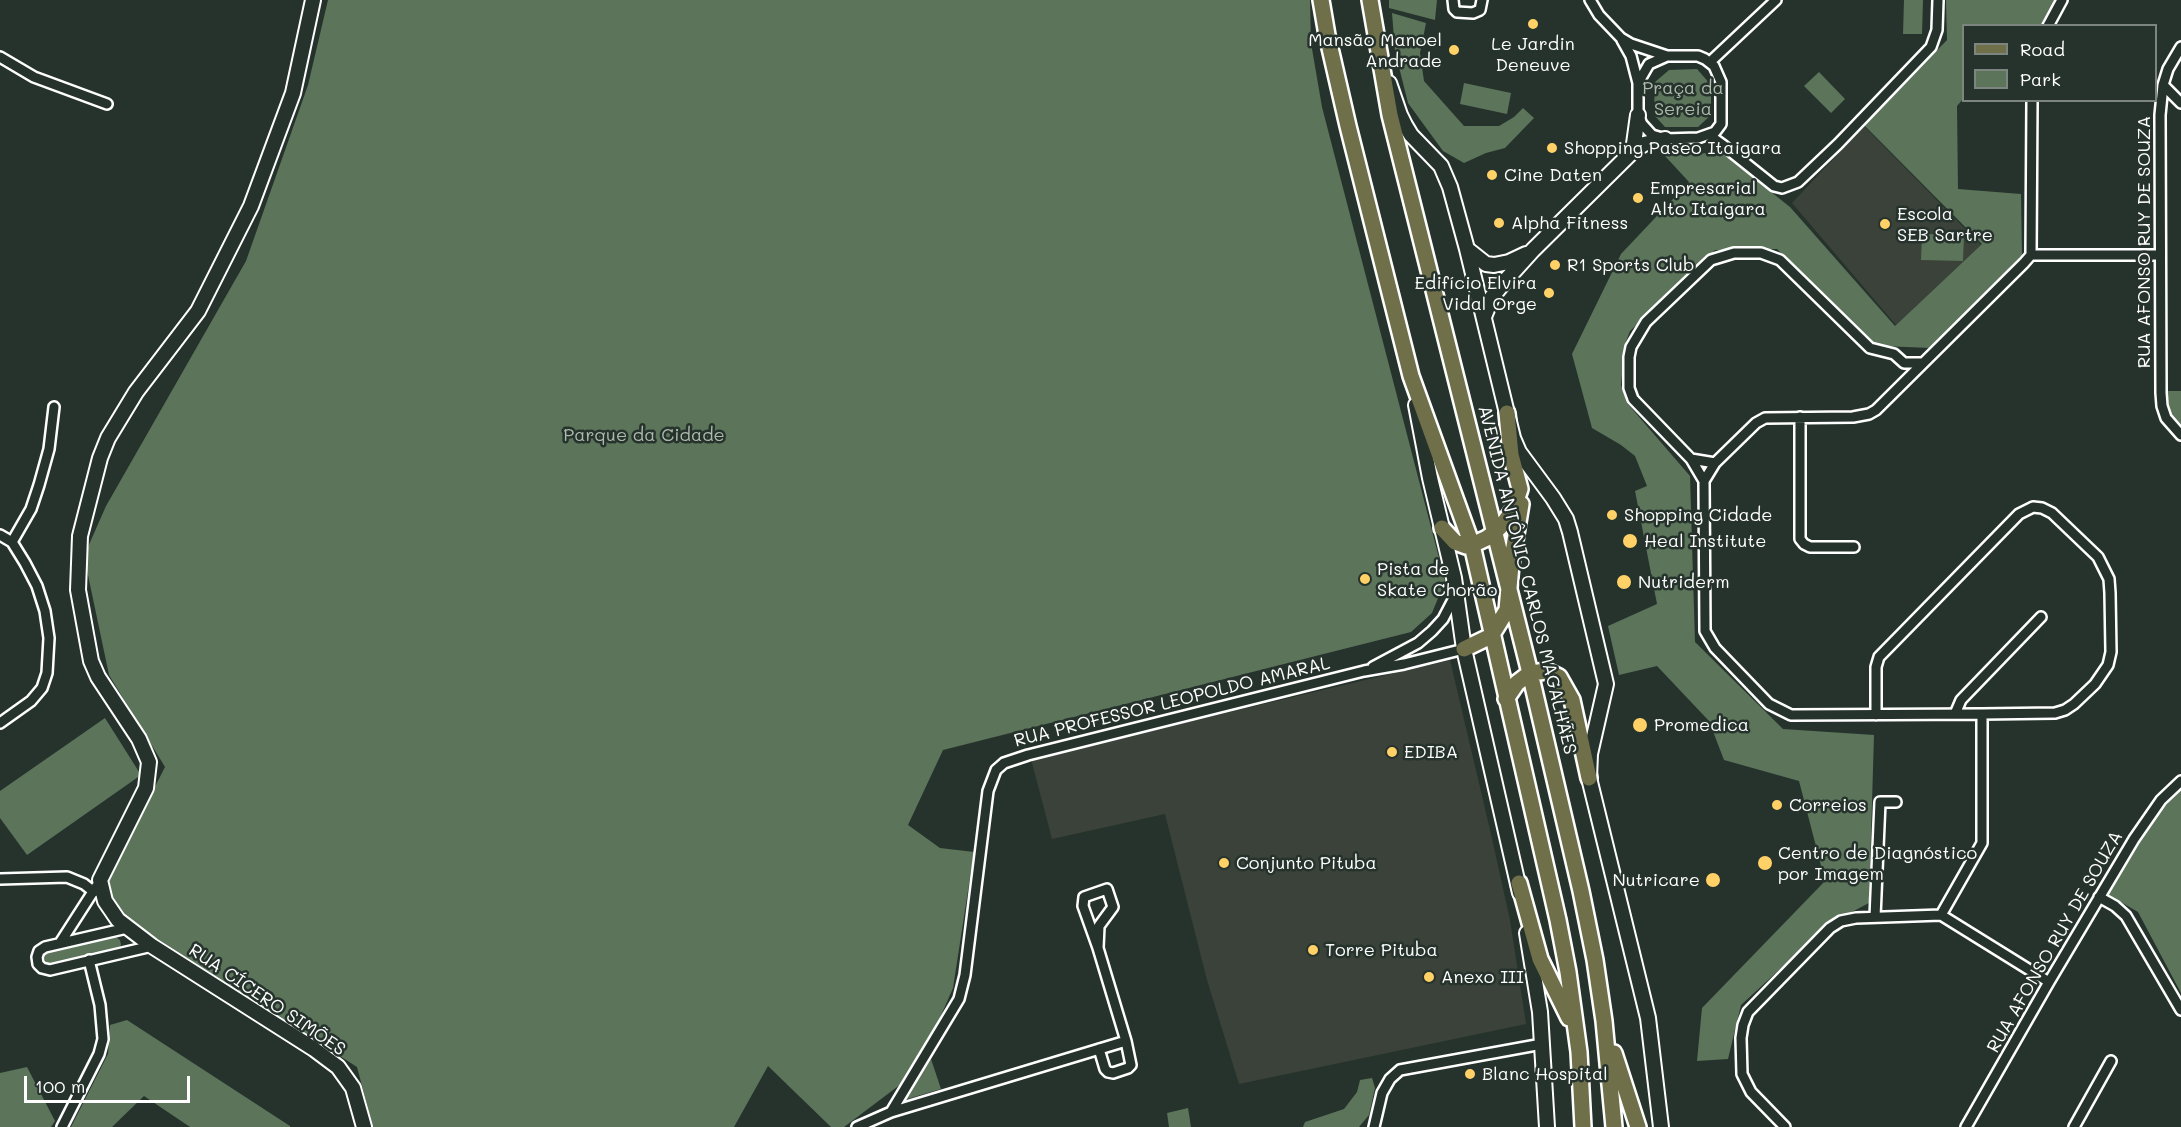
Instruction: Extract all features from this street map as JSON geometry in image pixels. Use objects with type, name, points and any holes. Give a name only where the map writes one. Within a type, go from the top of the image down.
[{"type":"main road","points":[[1321,0],[1348,126],[1411,376],[1472,545],[1568,972],[1579,1052],[1583,1127]]},
{"type":"main road","name":"AVENIDA ANTÔNIO CARLOS MAGALHÃES","points":[[1370,0],[1390,115],[1424,240],[1581,891],[1604,1021],[1614,1127]]},
{"type":"main road","points":[[1464,650],[1491,636],[1507,610],[1520,511],[1520,489],[1511,455],[1507,413]]},
{"type":"main road","points":[[1442,528],[1455,542],[1466,546],[1488,538],[1513,510],[1520,489]]},
{"type":"main road","points":[[1506,699],[1517,683],[1530,673],[1540,670],[1554,673],[1559,677],[1572,700],[1589,778]]},
{"type":"main road","points":[[1519,883],[1540,959],[1567,1010],[1579,1052]]},
{"type":"main road","points":[[1604,1021],[1638,1127]]},
{"type":"street","points":[[60,943],[97,886],[142,795],[149,774],[149,762],[139,739],[98,677],[92,661],[78,590],[78,556],[84,515],[108,438],[136,392],[198,311],[250,206],[293,93],[313,0]]},
{"type":"street","points":[[1453,0],[1454,9],[1457,12],[1473,13],[1480,10],[1482,0]]},
{"type":"street","points":[[1590,0],[1599,15],[1621,38],[1632,56],[1638,83],[1638,115],[1633,151]]},
{"type":"street","points":[[1710,62],[1776,0]]},
{"type":"street","points":[[1708,135],[1774,186],[1782,188],[1798,182],[1925,54],[1935,39],[1938,0]]},
{"type":"street","points":[[2049,24],[2062,0]]},
{"type":"street","points":[[1484,318],[1497,290],[1533,250],[1633,151],[1644,144],[1665,139],[1698,138],[1708,135],[1715,132],[1721,124],[1721,82],[1718,72],[1710,62],[1698,56],[1667,56],[1631,44],[1621,38]]},
{"type":"street","name":"AVENIDA ANTÔNIO CARLOS MAGALHÃES","points":[[1377,47],[1400,115],[1411,135],[1441,166],[1446,175],[1518,452],[1554,498],[1566,519],[1605,674],[1605,693],[1591,746],[1589,778],[1648,1018],[1661,1127]]},
{"type":"street","name":"RUA AFONSO RUY DE SOUZA","points":[[2181,47],[2168,69],[2163,85],[2160,115],[2162,406],[2166,418],[2181,435]]},
{"type":"street","points":[[1638,83],[1649,64],[1667,56]]},
{"type":"street","points":[[0,57],[34,77],[107,104]]},
{"type":"street","points":[[2163,85],[2181,103]]},
{"type":"street","points":[[1876,715],[1876,667],[1880,657],[2019,514],[2033,507],[2052,513],[2062,520],[2098,557],[2109,579],[2111,652],[2102,676],[2065,710],[2055,713],[1804,716],[1791,715],[1769,704],[1709,640],[1704,621],[1704,482],[1715,463],[1756,423],[1774,417],[1853,417],[1876,410],[2031,255],[2032,102]]},
{"type":"street","points":[[1638,115],[1642,124],[1652,135],[1665,139]]},
{"type":"street","points":[[1467,249],[1486,264],[1494,265],[1509,262],[1533,250]]},
{"type":"street","points":[[1704,482],[1690,459],[1639,408],[1633,399],[1629,388],[1629,357],[1631,347],[1646,322],[1711,260],[1734,253],[1761,253],[1780,260],[1870,348],[1894,354],[1904,363],[1906,380]]},
{"type":"street","points":[[2031,255],[2160,255]]},
{"type":"street","points":[[1904,363],[1923,363]]},
{"type":"street","points":[[1411,376],[1430,478],[1456,593],[1464,650],[1519,883],[1540,1012],[1547,1127]]},
{"type":"street","points":[[12,542],[31,509],[39,485],[49,449],[54,407]]},
{"type":"street","points":[[1800,417],[1800,539],[1804,544],[1816,548],[1854,547]]},
{"type":"street","points":[[1690,459],[1715,463]]},
{"type":"street","points":[[0,535],[12,542],[37,586],[45,611],[49,638],[47,673],[42,688],[31,701],[0,723]]},
{"type":"street","name":"RUA PROFESSOR LEOPOLDO AMARAL","points":[[1364,671],[1400,653],[1432,631],[1443,619],[1456,593]]},
{"type":"street","points":[[1955,714],[1961,700],[2041,617]]},
{"type":"street","name":"RUA PROFESSOR LEOPOLDO AMARAL","points":[[891,1112],[959,999],[965,975],[988,791],[996,770],[1004,763],[1028,755],[1364,671],[1464,650]]},
{"type":"street","points":[[1941,915],[1982,843],[1982,714]]},
{"type":"street","name":"RUA AFONSO RUY DE SOUZA","points":[[1966,1127],[2147,818],[2161,800],[2181,781]]},
{"type":"street","points":[[1875,917],[1880,802],[1896,802]]},
{"type":"street","points":[[0,879],[67,876],[84,884],[97,886]]},
{"type":"street","points":[[97,886],[110,911],[128,928]]},
{"type":"street","points":[[1098,948],[1099,926],[1113,907],[1107,889],[1088,894],[1083,901],[1126,1041],[1131,1060],[1128,1068],[1108,1072],[1099,1049]]},
{"type":"street","points":[[2099,897],[2115,906],[2126,916],[2181,1010]]},
{"type":"street","points":[[1785,1127],[1751,1092],[1742,1074],[1742,1032],[1748,1012],[1830,928],[1841,921],[1856,918],[1941,915],[2049,982]]},
{"type":"street","points":[[128,928],[45,947],[39,951],[38,964],[50,970],[152,946]]},
{"type":"street","name":"RUA CÍCERO SIMÕES","points":[[128,928],[338,1067],[353,1088],[364,1127]]},
{"type":"street","points":[[62,1127],[99,1054],[103,1039],[100,1005],[89,960]]},
{"type":"street","points":[[857,1127],[891,1112],[1126,1041]]},
{"type":"street","points":[[1374,1127],[1382,1093],[1390,1079],[1400,1070],[1542,1044]]},
{"type":"street","points":[[2074,1127],[2111,1060]]},
{"type":"shaded area","name":"Escola SEB Sartre","points":[[1864,126],[1981,245],[1896,325],[1792,203]]},
{"type":"shaded area","points":[[1450,660],[1510,920],[1526,1024],[1239,1084],[1207,980],[1165,814],[1052,839],[1031,759]]},
{"type":"green space","name":"Parque da Cidade","points":[[328,0],[1310,0],[1311,43],[1322,107],[1445,581],[1432,613],[1411,632],[943,750],[908,825],[940,848],[974,852],[953,988],[932,1036],[905,1081],[844,1127],[831,1127],[768,1066],[734,1127],[373,1127],[357,1067],[97,900],[165,767],[109,675],[84,556],[106,506],[246,261],[308,85]]},
{"type":"green space","points":[[1389,0],[1437,0],[1435,20],[1389,8]]},
{"type":"green space","points":[[1904,0],[1923,0],[1922,34],[1903,34]]},
{"type":"green space","points":[[1946,0],[2058,0],[2046,24],[1962,24],[1962,100],[1957,106],[1958,189],[2021,194],[2022,256],[1931,348],[1881,346],[1867,340],[1777,249],[1715,250],[1630,331],[1625,344],[1621,385],[1627,403],[1690,476],[1695,642],[1783,729],[1874,735],[1869,903],[1829,924],[1741,1005],[1728,1059],[1697,1061],[1702,1008],[1825,881],[1799,781],[1724,760],[1709,721],[1657,666],[1619,675],[1608,626],[1657,604],[1635,491],[1647,486],[1635,456],[1592,428],[1572,354],[1621,254],[1689,182],[1665,156],[1721,152],[1790,207],[1895,326],[1982,244],[1864,125],[1947,40]]},
{"type":"green space","points":[[1392,13],[1426,23],[1420,53],[1424,81],[1464,126],[1499,126],[1523,108],[1534,118],[1505,148],[1486,153],[1464,163],[1443,151],[1408,103],[1395,51]]},
{"type":"green space","name":"Praça da Sereia","points":[[1697,69],[1711,85],[1711,115],[1698,127],[1665,127],[1654,112],[1655,82],[1669,70]]},
{"type":"green space","points":[[1819,72],[1845,99],[1831,113],[1804,86]]},
{"type":"green space","points":[[1464,83],[1511,93],[1507,114],[1460,104]]},
{"type":"green space","points":[[1922,234],[1964,235],[1963,261],[1921,260]]},
{"type":"green space","points":[[2166,391],[2181,391],[2181,428],[2171,415]]},
{"type":"green space","points":[[105,718],[141,775],[27,855],[0,818],[0,791]]},
{"type":"green space","points":[[2181,789],[2181,993],[2138,912],[2107,894],[2158,813]]},
{"type":"green space","points":[[116,937],[120,940],[121,945],[118,949],[52,965],[46,964],[44,956],[46,952]]},
{"type":"green space","points":[[127,1020],[290,1127],[190,1127],[144,1096],[112,1127],[71,1127],[108,1054],[110,1025]]},
{"type":"green space","points":[[931,1059],[941,1089],[904,1100]]},
{"type":"green space","points":[[27,1067],[55,1121],[51,1127],[0,1127],[0,1073]]},
{"type":"green space","points":[[1372,1078],[1375,1088],[1369,1115],[1359,1127],[1303,1127],[1305,1122],[1344,1109],[1357,1092],[1360,1080]]},
{"type":"green space","points":[[1188,1108],[1191,1127],[1169,1127],[1167,1113]]},
{"type":"place","name":"Le Jardin Deneuve","points":[[1533,24]]},
{"type":"place","name":"Mansão Manoel Andrade","points":[[1454,50]]},
{"type":"place","name":"Shopping Paseo Itaigara","points":[[1552,148]]},
{"type":"place","name":"Cine Daten","points":[[1492,175]]},
{"type":"place","name":"Empresarial Alto Itaigara","points":[[1638,198]]},
{"type":"place","name":"Alpha Fitness","points":[[1499,223]]},
{"type":"place","name":"Escola SEB Sartre","points":[[1885,224]]},
{"type":"place","name":"R1 Sports Club","points":[[1555,265]]},
{"type":"place","name":"Edifício Elvira Vidal Orge","points":[[1549,293]]},
{"type":"place","name":"Shopping Cidade","points":[[1612,515]]},
{"type":"place","name":"Heal Institute","points":[[1630,541]]},
{"type":"place","name":"Pista de Skate Chorão","points":[[1365,579]]},
{"type":"place","name":"Nutriderm","points":[[1624,582]]},
{"type":"place","name":"Promedica","points":[[1640,725]]},
{"type":"place","name":"EDIBA","points":[[1392,752]]},
{"type":"place","name":"Correios","points":[[1777,805]]},
{"type":"place","name":"Conjunto Pituba","points":[[1224,863]]},
{"type":"place","name":"Centro de Diagnóstico por Imagem","points":[[1765,863]]},
{"type":"place","name":"Nutricare","points":[[1713,880]]},
{"type":"place","name":"Torre Pituba","points":[[1313,950]]},
{"type":"place","name":"Anexo III","points":[[1429,977]]},
{"type":"place","name":"Blanc Hospital","points":[[1470,1074]]}]
